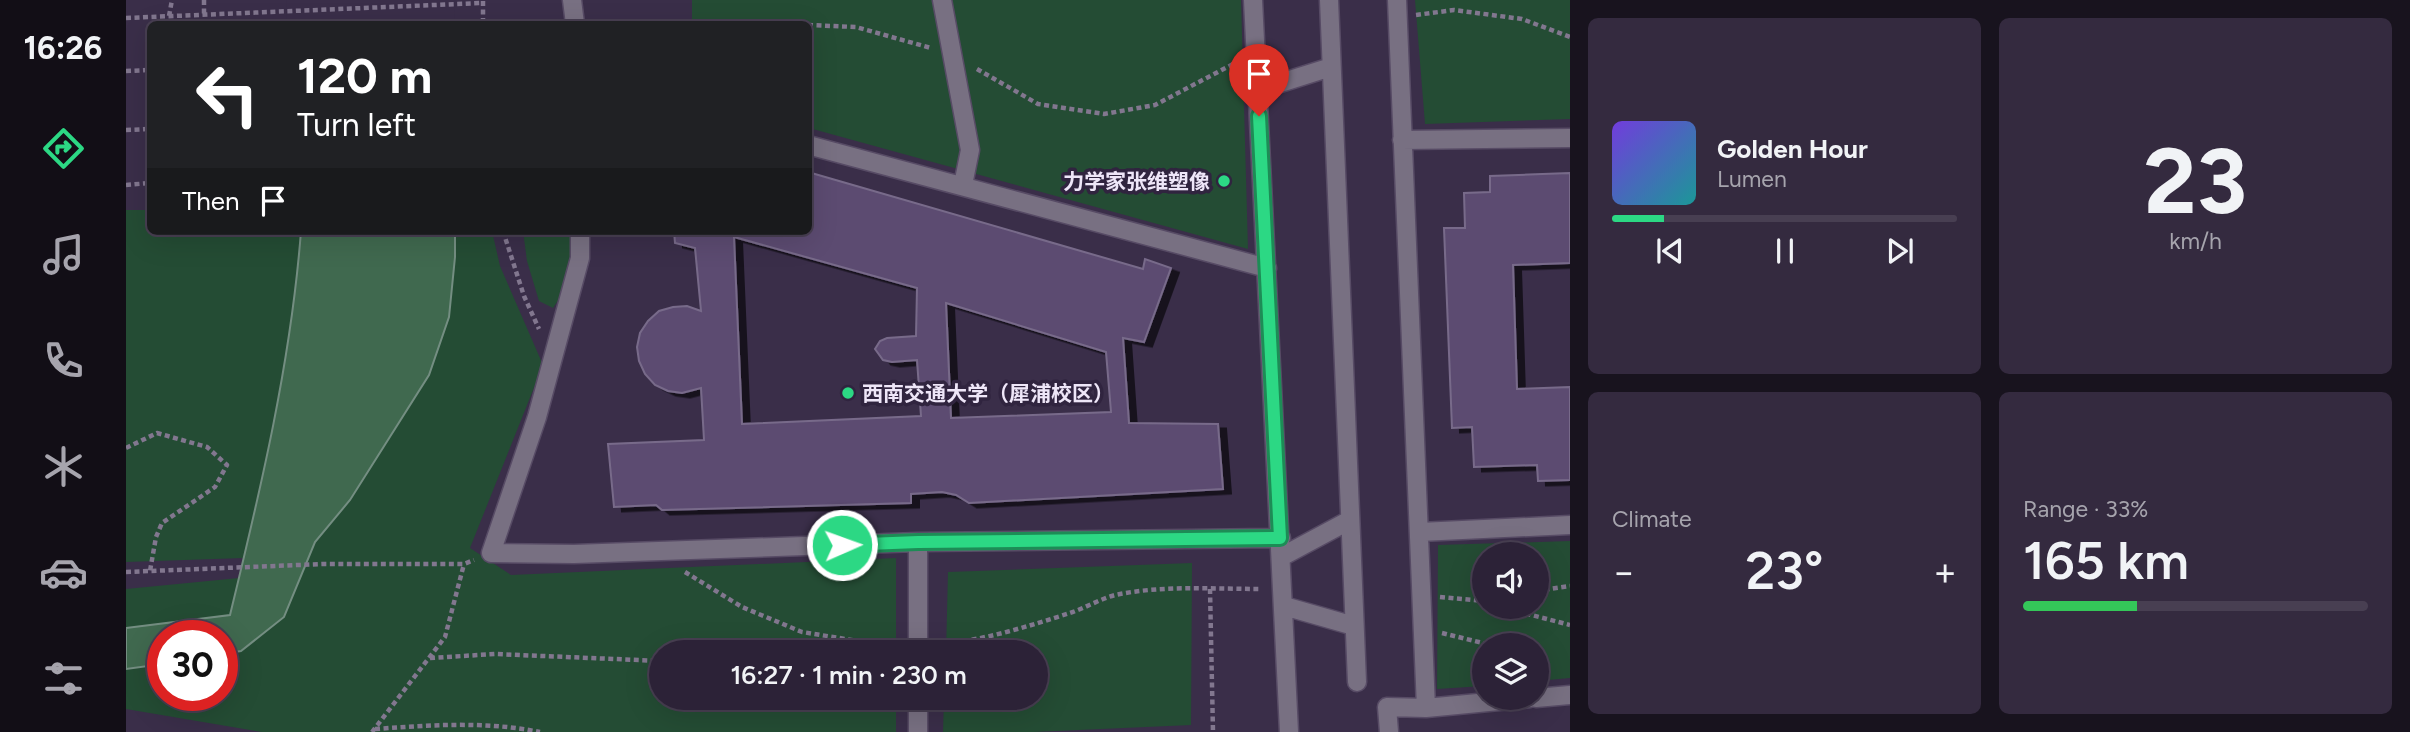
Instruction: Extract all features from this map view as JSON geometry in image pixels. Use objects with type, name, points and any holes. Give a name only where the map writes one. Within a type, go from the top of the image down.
[{"type":"street","points":[[572,0],[575,21]]},
{"type":"street","points":[[942,0],[970,150],[963,185]]},
{"type":"street","points":[[1253,0],[1289,732]]},
{"type":"street","points":[[1329,0],[1357,682]]},
{"type":"street","points":[[1397,8],[1426,708]]},
{"type":"street","points":[[1258,90],[1331,66]]},
{"type":"street","points":[[1402,140],[1570,138]]},
{"type":"street","points":[[812,146],[1267,268]]},
{"type":"street","points":[[580,235],[580,258],[537,417],[491,553],[664,551],[918,542],[1280,538]]},
{"type":"street","points":[[1281,557],[1350,520]]},
{"type":"street","points":[[1420,532],[1570,524]]},
{"type":"street","points":[[918,542],[918,640]]},
{"type":"street","points":[[1283,598],[1354,626]]},
{"type":"street","points":[[1549,697],[1570,695]]},
{"type":"street","points":[[1389,732],[1387,707],[1426,708],[1472,704]]},
{"type":"street","points":[[918,710],[918,732]]},
{"type":"path","points":[[169,17],[172,0]]},
{"type":"path","points":[[204,0],[204,15]]},
{"type":"path","points":[[126,18],[483,1],[483,21]]},
{"type":"path","points":[[1397,8],[1454,10],[1522,19],[1570,37]]},
{"type":"path","points":[[812,25],[856,27],[954,56],[1038,104],[1104,114],[1155,105],[1201,83],[1255,51]]},
{"type":"path","points":[[126,71],[147,71]]},
{"type":"path","points":[[126,130],[147,129]]},
{"type":"path","points":[[126,185],[147,183]]},
{"type":"path","points":[[504,235],[524,296],[553,359]]},
{"type":"path","points":[[126,448],[157,433],[207,447],[227,465],[215,486],[162,523],[156,537],[150,571]]},
{"type":"path","points":[[664,551],[689,576],[741,607],[802,632],[852,640]]},
{"type":"path","points":[[126,572],[323,564],[464,564],[491,553]]},
{"type":"path","points":[[374,730],[445,637],[464,564]]},
{"type":"path","points":[[1549,589],[1570,586]]},
{"type":"path","points":[[1210,589],[1213,732]]},
{"type":"path","points":[[968,640],[1070,612],[1114,595],[1210,589],[1283,598]]},
{"type":"path","points":[[1422,595],[1472,601]]},
{"type":"path","points":[[1547,619],[1570,625]]},
{"type":"path","points":[[1423,632],[1451,634],[1472,640]]},
{"type":"path","points":[[430,657],[495,654],[649,660]]},
{"type":"path","points":[[374,730],[442,724],[510,726],[540,732]]},
{"type":"shaded area","points":[[692,0],[1241,0],[1248,249],[812,129],[812,21],[692,21]]},
{"type":"shaded area","points":[[1415,0],[1570,0],[1570,119],[1425,124]]},
{"type":"shaded area","points":[[126,210],[147,210],[147,235],[301,235],[293,313],[280,396],[244,558],[126,562]]},
{"type":"shaded area","points":[[301,235],[455,235],[449,317],[429,375],[350,500],[315,542],[284,617],[238,651],[238,620],[190,620],[230,615],[263,472],[290,328]]},
{"type":"shaded area","points":[[455,235],[493,235],[500,266],[543,365],[470,548],[511,575],[896,558],[896,640],[649,640],[649,710],[896,710],[896,732],[262,732],[126,709],[126,669],[147,666],[147,711],[238,711],[238,651],[284,616],[315,542],[350,500],[429,375],[455,257]]},
{"type":"shaded area","points":[[524,235],[571,235],[569,284],[553,308],[539,301],[527,261]]},
{"type":"shaded area","points":[[1570,541],[1570,678],[1549,680],[1549,633],[1472,633],[1472,687],[1437,689],[1438,545],[1472,544],[1472,619],[1549,619],[1549,542],[1537,542]]},
{"type":"shaded area","points":[[1192,563],[1191,725],[1034,732],[943,732],[944,710],[1048,710],[1048,640],[946,640],[948,572]]},
{"type":"shaded area","points":[[239,578],[230,615],[190,620],[147,620],[147,625],[126,628],[126,589]]},
{"type":"shaded area","points":[[147,625],[147,666],[126,669],[126,628]]},
{"type":"pier","points":[[286,0],[454,0],[455,21],[287,21]]},
{"type":"building","points":[[812,173],[1143,269],[1145,259],[1171,268],[1144,342],[1123,338],[1129,423],[1218,424],[1223,489],[969,503],[956,495],[942,492],[911,494],[911,503],[662,510],[656,505],[614,507],[608,444],[704,440],[701,388],[682,393],[668,391],[655,385],[645,374],[639,361],[637,347],[640,333],[659,311],[687,306],[701,311],[695,248],[675,243],[674,235],[812,235]],"holes":[[[734,237],[917,288],[916,336],[887,338],[880,341],[875,349],[883,360],[917,360],[921,416],[742,424]],[[946,303],[1106,352],[1111,412],[951,418]]]},
{"type":"building","points":[[1570,173],[1570,263],[1513,265],[1517,389],[1570,387],[1570,480],[1538,481],[1537,465],[1474,467],[1472,427],[1452,428],[1444,228],[1465,228],[1464,193],[1490,192],[1490,176]]},
{"type":"place","name":"力学家张维塑像","points":[[1224,181]]},
{"type":"place","name":"西南交通大学（犀浦校区）","points":[[848,393]]},
{"type":"route","points":[[842,545],[1280,538],[1259,116]]}]
